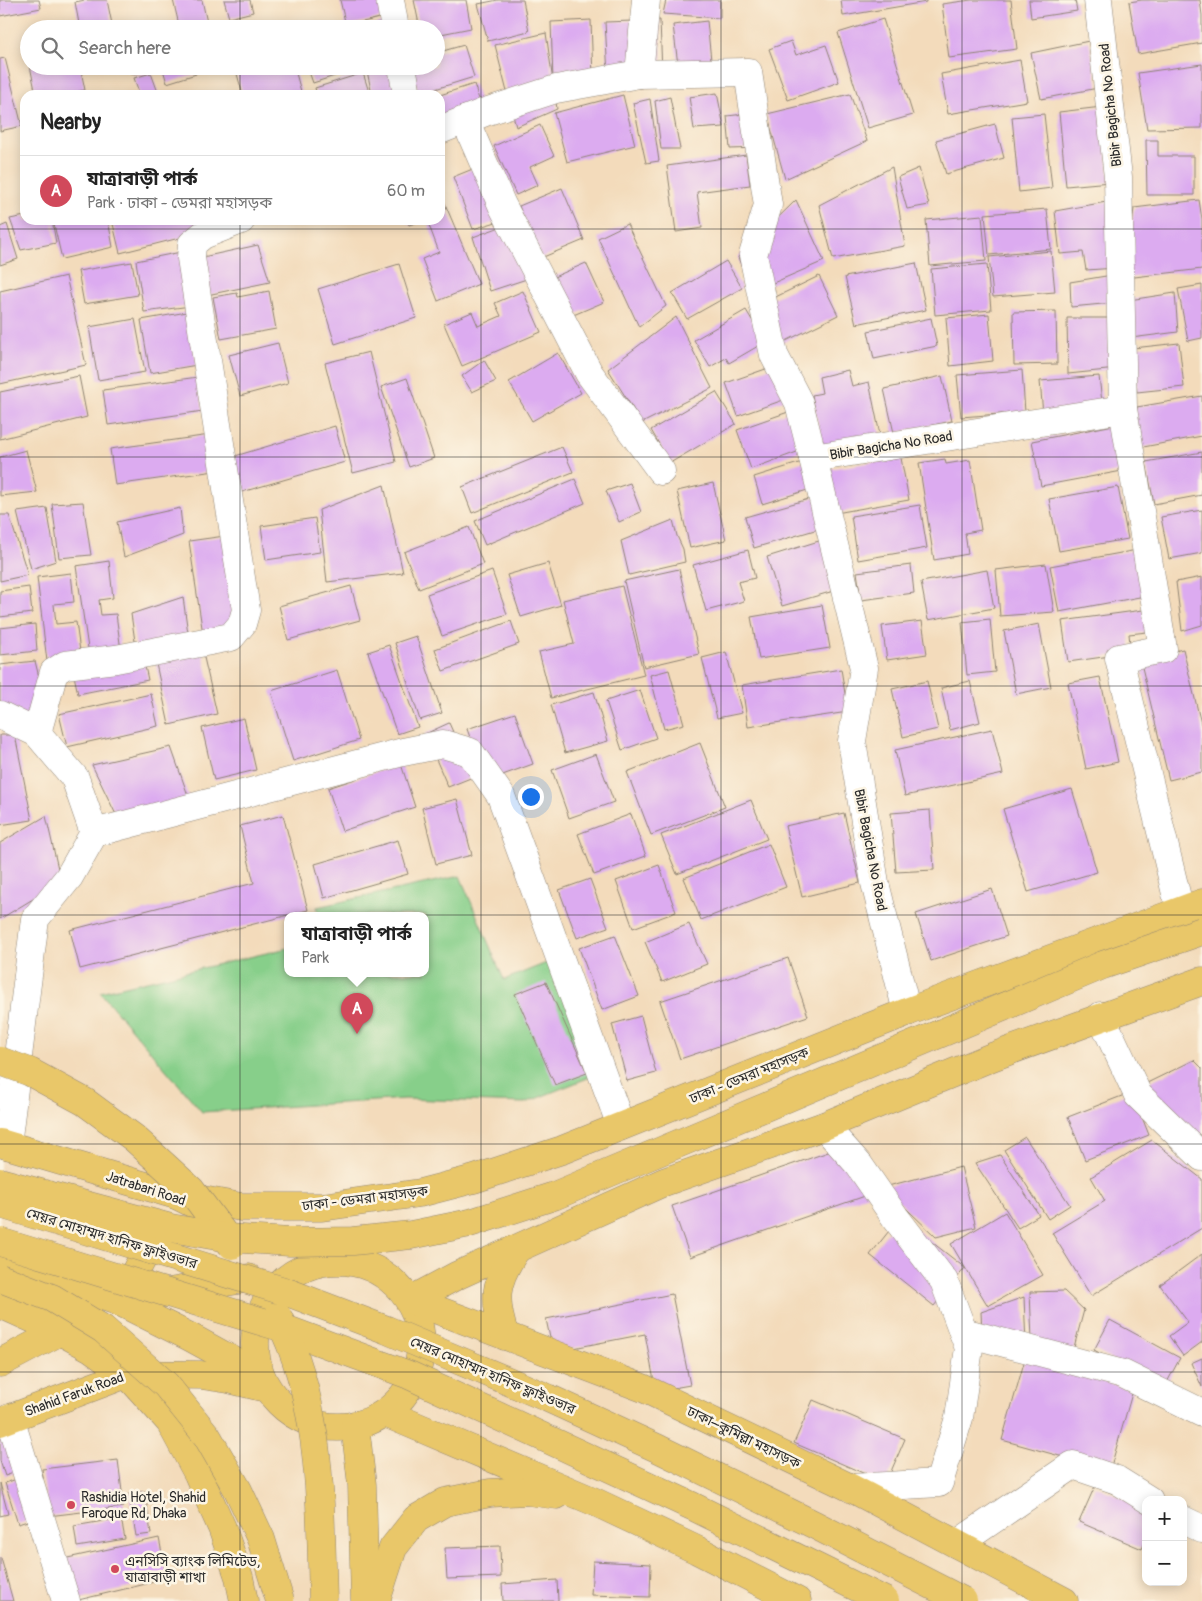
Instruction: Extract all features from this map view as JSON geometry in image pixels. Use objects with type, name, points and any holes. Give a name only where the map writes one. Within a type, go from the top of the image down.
[{"type":"main road","name":"ঢাকা - ডেমরা মহাসড়ক","points":[[176,1195],[241,1206],[322,1207],[420,1193],[474,1179],[553,1153],[907,1012],[1191,906]]},
{"type":"main road","points":[[0,1182],[171,1228],[228,1238],[290,1242],[354,1241],[411,1235],[470,1224],[554,1196],[1103,965],[1202,931]]},
{"type":"main road","points":[[411,1300],[456,1276],[664,1182],[824,1126],[992,1057],[1202,981]]},
{"type":"main road","points":[[0,1061],[30,1072],[85,1102],[134,1138],[191,1190],[240,1255],[267,1296],[289,1339],[310,1411],[319,1474],[323,1601]]},
{"type":"main road","name":"Jatrabari Road","points":[[4,1144],[176,1195],[244,1229],[300,1270]]},
{"type":"main road","points":[[120,1302],[176,1195]]},
{"type":"main road","name":"মেয়র মোহাম্মদ হানিফ ফ্লাইওভার","points":[[0,1204],[287,1292],[387,1330],[548,1398],[659,1449],[813,1524],[963,1601]]},
{"type":"main road","points":[[0,1242],[280,1327],[408,1375],[692,1506],[885,1601]]},
{"type":"main road","points":[[505,1336],[499,1319],[498,1286],[504,1267],[516,1250]]},
{"type":"main road","points":[[0,1264],[41,1275],[120,1302],[190,1337],[264,1383],[291,1413],[305,1421],[322,1426],[355,1426],[370,1421],[385,1413],[402,1398],[414,1380],[421,1359],[422,1337],[411,1300],[392,1278],[362,1264],[336,1260],[300,1270],[241,1278],[120,1302],[0,1363]]},
{"type":"main road","points":[[264,1383],[255,1355],[255,1332],[261,1311],[273,1291],[300,1270]]},
{"type":"main road","points":[[0,1278],[52,1298],[103,1329],[166,1385],[207,1436],[238,1490],[261,1539],[280,1601]]},
{"type":"main road","name":"ঢাকা–কুমিল্লা মহাসড়ক","points":[[411,1300],[643,1388],[851,1488],[1064,1601]]},
{"type":"main road","points":[[0,1304],[60,1331],[91,1348],[127,1374],[170,1422],[198,1474],[222,1528],[239,1577],[244,1601]]},
{"type":"main road","name":"Shahid Faruk Road","points":[[5,1420],[127,1374],[201,1375],[264,1383]]},
{"type":"main road","points":[[385,1413],[593,1501],[697,1550],[797,1601]]},
{"type":"main road","points":[[355,1426],[362,1485],[365,1601]]},
{"type":"main road","points":[[376,1601],[393,1548],[416,1519],[445,1502],[490,1493],[527,1490],[593,1501]]},
{"type":"street","points":[[390,0],[393,20]]},
{"type":"street","points":[[639,74],[646,0]]},
{"type":"street","name":"Bibir Bagicha No Road","points":[[907,1012],[876,883],[852,741],[864,668],[813,458],[1123,409],[1118,177],[1098,0]]},
{"type":"street","points":[[445,128],[556,88],[639,74],[748,72],[768,205],[753,255],[774,355],[799,403],[813,458]]},
{"type":"street","points":[[404,75],[406,90]]},
{"type":"street","points":[[465,120],[502,205],[589,373],[661,471]]},
{"type":"street","points":[[37,733],[54,672],[65,666],[116,659],[231,637],[242,624],[246,610],[191,258],[192,244],[204,235],[228,225]]},
{"type":"street","points":[[1123,409],[1163,649],[1120,658],[1191,906]]},
{"type":"street","points":[[0,714],[37,733],[75,778],[94,833]]},
{"type":"street","points":[[4,1144],[34,919],[69,877],[94,833],[403,752],[443,744],[470,752],[500,796],[621,1126]]},
{"type":"street","points":[[1102,1016],[1138,1095],[1202,1158]]},
{"type":"street","points":[[824,1126],[859,1165],[895,1217],[944,1280],[968,1348],[959,1418],[939,1483],[851,1488]]},
{"type":"street","points":[[963,1332],[1123,1374],[1202,1413]]},
{"type":"street","points":[[5,1420],[66,1601]]},
{"type":"street","points":[[957,1544],[1073,1465],[1117,1480],[1143,1496]]},
{"type":"street","points":[[1187,1522],[1202,1529]]},
{"type":"green space","points":[[460,876],[504,980],[549,962],[595,1075],[525,1103],[405,1099],[202,1112],[100,992],[284,949],[284,977],[429,977],[429,912],[319,912],[317,907]]},
{"type":"building","points":[[0,0],[39,0],[41,8],[0,16]]},
{"type":"building","points":[[107,0],[111,20],[78,20],[75,2]]},
{"type":"building","points":[[173,0],[202,0],[206,20],[178,20]]},
{"type":"building","points":[[224,0],[250,0],[253,12],[229,18]]},
{"type":"building","points":[[340,0],[384,0],[388,16],[371,20],[345,20]]},
{"type":"building","points":[[414,0],[466,0],[471,28],[445,33],[445,20],[418,20]]},
{"type":"building","points":[[498,0],[523,0],[529,31],[488,41],[478,4]]},
{"type":"building","points":[[666,0],[720,0],[720,18],[663,14]]},
{"type":"building","points":[[841,0],[926,0],[926,2],[843,16]]},
{"type":"building","points":[[971,0],[1011,0],[1017,49],[949,58],[942,4]]},
{"type":"building","points":[[1029,0],[1075,0],[1077,11],[1031,18]]},
{"type":"building","points":[[1142,0],[1200,0],[1202,43],[1138,54],[1129,2]]},
{"type":"building","points":[[883,19],[913,115],[868,128],[838,33]]},
{"type":"building","points":[[591,20],[593,79],[553,80],[551,22]]},
{"type":"building","points":[[660,20],[662,73],[608,75],[605,22]]},
{"type":"building","points":[[707,21],[712,70],[679,73],[673,25]]},
{"type":"building","points":[[546,33],[557,109],[516,127],[495,45]]},
{"type":"building","points":[[791,41],[796,55],[826,45],[839,82],[788,100],[769,49]]},
{"type":"building","points":[[1089,41],[1098,88],[1041,99],[1031,53]]},
{"type":"building","points":[[464,45],[474,77],[432,90],[418,90],[413,75],[445,75],[445,50]]},
{"type":"building","points":[[5,58],[20,118],[20,126],[0,131],[0,59]]},
{"type":"building","points":[[1020,60],[1027,101],[948,114],[941,74]]},
{"type":"building","points":[[1202,64],[1202,128],[1147,129],[1138,73]]},
{"type":"building","points":[[32,75],[82,75],[85,90],[35,90]]},
{"type":"building","points":[[152,75],[157,90],[138,90],[134,78]]},
{"type":"building","points":[[165,75],[193,75],[167,83]]},
{"type":"building","points":[[237,75],[296,75],[301,90],[242,90]]},
{"type":"building","points":[[310,75],[338,75],[313,83]]},
{"type":"building","points":[[357,75],[364,75],[368,90],[316,90],[315,88]]},
{"type":"building","points":[[368,75],[399,75],[402,90],[371,90]]},
{"type":"building","points":[[474,84],[483,111],[445,124],[445,93]]},
{"type":"building","points":[[717,93],[724,127],[694,129],[689,97]]},
{"type":"building","points":[[850,94],[867,141],[785,179],[767,114]]},
{"type":"building","points":[[623,95],[635,145],[567,162],[554,113]]},
{"type":"building","points":[[670,97],[680,149],[661,149],[655,101]]},
{"type":"building","points":[[650,99],[659,161],[646,163],[633,103]]},
{"type":"building","points":[[1102,107],[1110,182],[1066,186],[1059,112]]},
{"type":"building","points":[[753,113],[759,148],[730,149],[727,116]]},
{"type":"building","points":[[1044,114],[1052,188],[1019,192],[1012,117]]},
{"type":"building","points":[[995,124],[1004,158],[946,174],[936,140]]},
{"type":"building","points":[[540,125],[554,156],[530,167],[538,185],[516,195],[494,146]]},
{"type":"building","points":[[1146,140],[1158,140],[1158,156],[1194,156],[1194,195],[1147,195]]},
{"type":"building","points":[[746,155],[750,185],[697,192],[702,228],[676,232],[667,166]]},
{"type":"building","points":[[495,160],[516,216],[473,229],[453,177]]},
{"type":"building","points":[[892,167],[905,246],[833,259],[819,205]]},
{"type":"building","points":[[919,168],[929,205],[907,209],[898,177]]},
{"type":"building","points":[[562,188],[584,240],[541,258],[519,206]]},
{"type":"building","points":[[796,200],[824,261],[750,293],[738,257]]},
{"type":"building","points":[[1199,200],[1202,219],[1202,269],[1126,278],[1134,208]]},
{"type":"building","points":[[1112,201],[1117,268],[1086,270],[1083,252],[1060,254],[1055,211]]},
{"type":"building","points":[[445,204],[479,284],[438,301],[422,259],[439,252],[429,225],[445,225]]},
{"type":"building","points":[[1047,209],[1051,249],[989,255],[985,214]]},
{"type":"building","points":[[982,215],[986,261],[930,266],[926,220]]},
{"type":"building","points":[[20,217],[20,225],[53,225],[56,243],[21,250],[10,219]]},
{"type":"building","points":[[519,220],[542,274],[490,291],[473,237]]},
{"type":"building","points":[[7,224],[18,259],[0,265],[0,227]]},
{"type":"building","points":[[627,224],[666,306],[639,327],[598,238]]},
{"type":"building","points":[[54,225],[109,225],[113,247],[62,259]]},
{"type":"building","points":[[113,225],[210,225],[211,230],[120,253]]},
{"type":"building","points":[[258,245],[270,282],[207,295],[198,258]]},
{"type":"building","points":[[1051,251],[1055,292],[993,297],[989,257]]},
{"type":"building","points":[[181,252],[191,306],[144,312],[136,261]]},
{"type":"building","points":[[726,261],[742,288],[687,319],[672,293]]},
{"type":"building","points":[[132,262],[138,295],[84,304],[78,271]]},
{"type":"building","points":[[586,263],[604,302],[564,319],[547,280]]},
{"type":"building","points":[[916,263],[926,310],[856,324],[845,277]]},
{"type":"building","points":[[399,264],[416,318],[335,344],[318,289]]},
{"type":"building","points":[[987,264],[991,310],[935,315],[931,269]]},
{"type":"building","points":[[1112,275],[1113,303],[1071,307],[1070,282]]},
{"type":"building","points":[[66,276],[86,365],[0,384],[0,291]]},
{"type":"building","points":[[819,276],[838,315],[776,346],[757,306]]},
{"type":"building","points":[[1202,285],[1202,338],[1188,341],[1178,289]]},
{"type":"building","points":[[269,291],[276,329],[221,339],[213,297],[237,293],[238,297]]},
{"type":"building","points":[[523,291],[541,332],[462,366],[444,324],[472,312],[478,326],[501,316],[495,303]]},
{"type":"building","points":[[1175,293],[1178,332],[1131,338],[1129,300]]},
{"type":"building","points":[[746,310],[765,342],[729,363],[726,358],[710,367],[694,340]]},
{"type":"building","points":[[1056,311],[1057,364],[1014,365],[1013,312]]},
{"type":"building","points":[[187,312],[197,365],[150,373],[141,320]]},
{"type":"building","points":[[989,314],[993,361],[950,366],[946,318]]},
{"type":"building","points":[[676,317],[712,388],[642,423],[608,369]]},
{"type":"building","points":[[931,318],[937,346],[874,359],[868,331]]},
{"type":"building","points":[[1067,318],[1115,318],[1117,369],[1068,374]]},
{"type":"building","points":[[135,319],[145,372],[98,380],[89,327]]},
{"type":"building","points":[[278,343],[288,383],[240,396],[229,355]]},
{"type":"building","points":[[1179,343],[1184,387],[1137,392],[1133,348]]},
{"type":"building","points":[[369,352],[396,462],[353,473],[325,363]]},
{"type":"building","points":[[558,353],[581,393],[532,421],[509,382]]},
{"type":"building","points":[[484,360],[496,381],[472,392],[462,376]]},
{"type":"building","points":[[777,365],[789,398],[738,416],[726,383]]},
{"type":"building","points":[[848,370],[852,386],[869,382],[880,435],[823,448],[812,395],[822,393],[819,377]]},
{"type":"building","points":[[1022,370],[1025,412],[961,417],[957,375]]},
{"type":"building","points":[[79,376],[87,417],[0,439],[0,392]]},
{"type":"building","points":[[942,376],[952,421],[894,433],[884,389]]},
{"type":"building","points":[[1099,376],[1103,411],[1044,425],[1040,381]]},
{"type":"building","points":[[198,377],[203,411],[108,425],[103,390]]},
{"type":"building","points":[[407,378],[434,458],[409,467],[381,387]]},
{"type":"building","points":[[716,392],[736,424],[670,463],[651,430]]},
{"type":"building","points":[[1202,396],[1202,436],[1138,448],[1131,408]]},
{"type":"building","points":[[791,411],[805,449],[751,469],[737,430]]},
{"type":"building","points":[[1114,425],[1122,471],[1041,486],[1032,441]]},
{"type":"building","points":[[335,426],[345,462],[242,492],[232,457]]},
{"type":"building","points":[[217,434],[222,470],[115,485],[110,449]]},
{"type":"building","points":[[562,447],[573,472],[472,513],[462,487]]},
{"type":"building","points":[[26,450],[37,492],[0,496],[0,457]]},
{"type":"building","points":[[1202,452],[1202,495],[1154,504],[1146,462]]},
{"type":"building","points":[[901,458],[909,500],[836,513],[829,469]]},
{"type":"building","points":[[945,459],[946,464],[970,460],[981,530],[965,533],[968,554],[934,560],[919,463]]},
{"type":"building","points":[[805,461],[814,488],[762,504],[754,477]]},
{"type":"building","points":[[575,479],[585,503],[485,545],[475,521]]},
{"type":"building","points":[[630,483],[641,512],[619,522],[606,491]]},
{"type":"building","points":[[713,483],[726,540],[690,548],[677,491]]},
{"type":"building","points":[[384,485],[403,573],[327,582],[319,510]]},
{"type":"building","points":[[1118,487],[1128,539],[1059,551],[1049,499]]},
{"type":"building","points":[[816,497],[825,527],[754,548],[745,517]]},
{"type":"building","points":[[83,502],[91,555],[59,558],[52,504]]},
{"type":"building","points":[[920,505],[927,548],[858,560],[851,516]]},
{"type":"building","points":[[47,508],[56,561],[31,569],[17,512]]},
{"type":"building","points":[[180,508],[183,535],[124,557],[117,522]]},
{"type":"building","points":[[1202,510],[1202,553],[1169,559],[1161,517]]},
{"type":"building","points":[[0,515],[9,515],[28,575],[0,581]]},
{"type":"building","points":[[315,518],[320,552],[266,560],[261,526]]},
{"type":"building","points":[[673,520],[683,549],[685,562],[629,575],[621,541]]},
{"type":"building","points":[[469,527],[483,564],[419,589],[404,552]]},
{"type":"building","points":[[232,535],[247,635],[204,641],[189,541]]},
{"type":"building","points":[[822,540],[837,590],[782,606],[767,557]]},
{"type":"building","points":[[748,550],[755,578],[738,582],[744,601],[706,611],[693,565]]},
{"type":"building","points":[[1137,550],[1145,596],[1059,612],[1050,566]]},
{"type":"building","points":[[109,561],[113,598],[99,600],[101,615],[116,614],[122,658],[90,662],[76,566]]},
{"type":"building","points":[[548,563],[561,605],[521,617],[507,575]]},
{"type":"building","points":[[1046,564],[1054,612],[1000,616],[996,570]]},
{"type":"building","points":[[911,565],[914,593],[861,600],[857,572]]},
{"type":"building","points":[[679,569],[699,654],[644,667],[624,581]]},
{"type":"building","points":[[987,570],[994,608],[928,620],[921,582]]},
{"type":"building","points":[[492,571],[507,614],[442,636],[427,594]]},
{"type":"building","points":[[71,573],[74,602],[54,604],[56,624],[76,622],[82,666],[48,670],[37,577]]},
{"type":"building","points":[[1202,577],[1202,625],[1182,631],[1176,582]]},
{"type":"building","points":[[351,586],[360,620],[288,640],[279,606]]},
{"type":"building","points":[[622,586],[644,675],[551,698],[539,652],[574,644],[563,600]]},
{"type":"building","points":[[29,587],[32,613],[0,617],[0,591]]},
{"type":"building","points":[[183,597],[190,648],[137,655],[131,614]]},
{"type":"building","points":[[822,605],[830,648],[759,659],[751,617]]},
{"type":"building","points":[[1143,610],[1147,632],[1129,634],[1131,653],[1068,662],[1062,621]]},
{"type":"building","points":[[990,619],[995,672],[967,675],[962,622]]},
{"type":"building","points":[[511,621],[519,644],[443,671],[435,649]]},
{"type":"building","points":[[922,621],[927,654],[887,660],[882,626]]},
{"type":"building","points":[[35,624],[37,651],[0,655],[0,628]]},
{"type":"building","points":[[1039,624],[1051,687],[1016,694],[1004,631]]},
{"type":"building","points":[[416,636],[442,713],[420,720],[395,643]]},
{"type":"building","points":[[389,645],[418,727],[397,734],[368,652]]},
{"type":"building","points":[[202,649],[217,714],[169,725],[155,659]]},
{"type":"building","points":[[1183,649],[1202,728],[1202,772],[1169,780],[1140,659]]},
{"type":"building","points":[[726,652],[742,713],[717,718],[702,658]]},
{"type":"building","points":[[143,657],[148,680],[78,694],[73,671]]},
{"type":"building","points":[[35,661],[49,718],[6,724],[0,701],[0,665]]},
{"type":"building","points":[[841,669],[848,712],[748,727],[742,685]]},
{"type":"building","points":[[337,670],[359,740],[293,761],[271,691]]},
{"type":"building","points":[[669,670],[684,724],[664,729],[650,675]]},
{"type":"building","points":[[1100,677],[1118,762],[1086,769],[1068,683]]},
{"type":"building","points":[[927,681],[938,729],[903,737],[892,689]]},
{"type":"building","points":[[970,681],[980,722],[950,730],[941,688]]},
{"type":"building","points":[[640,690],[656,738],[622,750],[606,701]]},
{"type":"building","points":[[594,692],[608,741],[565,753],[551,705]]},
{"type":"building","points":[[151,694],[158,726],[67,747],[59,714]]},
{"type":"building","points":[[515,713],[533,764],[486,781],[467,729]]},
{"type":"building","points":[[244,718],[256,770],[214,780],[202,728]]},
{"type":"building","points":[[449,723],[473,777],[448,787],[425,734]]},
{"type":"building","points":[[992,729],[1003,774],[905,796],[895,750]]},
{"type":"building","points":[[0,735],[15,735],[32,820],[0,825]]},
{"type":"building","points":[[700,743],[725,807],[651,835],[627,772]]},
{"type":"building","points":[[171,747],[191,804],[122,827],[92,765]]},
{"type":"building","points":[[596,754],[614,802],[569,818],[552,770]]},
{"type":"building","points":[[401,764],[415,807],[342,831],[328,788]]},
{"type":"building","points":[[1072,789],[1097,872],[1028,892],[1003,809]]},
{"type":"building","points":[[457,799],[472,855],[436,864],[422,808]]},
{"type":"building","points":[[751,800],[767,839],[677,874],[661,835]]},
{"type":"building","points":[[930,810],[934,870],[896,872],[891,813]]},
{"type":"building","points":[[844,813],[860,883],[802,897],[785,826]]},
{"type":"building","points":[[631,814],[646,856],[594,875],[578,834]]},
{"type":"building","points":[[283,815],[308,910],[284,912],[284,916],[80,969],[70,930],[254,883],[240,826]]},
{"type":"building","points":[[46,816],[61,882],[0,919],[0,843]]},
{"type":"building","points":[[398,840],[408,874],[324,898],[315,864]]},
{"type":"building","points":[[769,844],[786,887],[701,920],[684,878]]},
{"type":"building","points":[[659,865],[676,912],[633,928],[616,881]]},
{"type":"building","points":[[590,879],[608,927],[577,938],[559,890]]},
{"type":"building","points":[[992,889],[1007,936],[931,961],[916,914]]},
{"type":"building","points":[[689,924],[707,964],[662,982],[645,942]]},
{"type":"building","points":[[615,935],[639,996],[602,1010],[579,948]]},
{"type":"building","points":[[788,958],[808,1016],[680,1059],[660,1001]]},
{"type":"building","points":[[546,982],[587,1073],[555,1085],[515,994]]},
{"type":"building","points":[[641,1016],[656,1073],[627,1081],[612,1024]]},
{"type":"building","points":[[1194,1060],[1202,1068],[1202,1145],[1143,1085]]},
{"type":"building","points":[[1132,1092],[1149,1135],[1085,1160],[1068,1117]]},
{"type":"building","points":[[1025,1137],[1070,1205],[1048,1219],[1004,1150]]},
{"type":"building","points":[[1152,1140],[1202,1179],[1202,1228],[1091,1296],[1052,1233],[1105,1201],[1091,1177]]},
{"type":"building","points":[[837,1149],[868,1195],[690,1257],[672,1206]]},
{"type":"building","points":[[1000,1155],[1039,1215],[1018,1228],[975,1163]]},
{"type":"building","points":[[961,1167],[976,1227],[936,1237],[884,1187]]},
{"type":"building","points":[[1005,1212],[1043,1275],[988,1306],[951,1244]]},
{"type":"building","points":[[900,1217],[965,1268],[934,1306],[870,1255]]},
{"type":"building","points":[[1202,1254],[1202,1342],[1183,1356],[1169,1336],[1188,1322],[1160,1285]]},
{"type":"building","points":[[1064,1291],[1084,1310],[1073,1351],[1032,1340],[1030,1292]]},
{"type":"building","points":[[672,1294],[690,1385],[656,1391],[645,1334],[553,1352],[546,1319]]},
{"type":"building","points":[[1024,1297],[1026,1345],[982,1333],[981,1312]]},
{"type":"building","points":[[1110,1320],[1180,1358],[1164,1388],[1094,1350]]},
{"type":"building","points":[[1202,1358],[1202,1387],[1191,1363]]},
{"type":"building","points":[[1025,1359],[1133,1390],[1110,1470],[1002,1440]]},
{"type":"building","points":[[813,1400],[905,1439],[886,1483],[794,1443]]},
{"type":"building","points":[[0,1432],[19,1471],[5,1476],[0,1461]]},
{"type":"building","points":[[118,1460],[124,1507],[48,1516],[42,1469]]},
{"type":"building","points":[[20,1478],[34,1519],[18,1524],[5,1483]]},
{"type":"building","points":[[0,1483],[8,1514],[0,1516]]},
{"type":"building","points":[[1095,1486],[1142,1506],[1142,1549],[1079,1522]]},
{"type":"building","points":[[145,1491],[151,1534],[136,1536],[129,1493]]},
{"type":"building","points":[[121,1518],[125,1539],[77,1547],[74,1526]]},
{"type":"building","name":"এনসিসি ব্যাংক লিমিটেড, যাত্রাবাড়ী শাখা","points":[[159,1538],[167,1579],[74,1601],[63,1559]]},
{"type":"building","points":[[500,1546],[501,1577],[447,1579],[445,1548]]},
{"type":"building","points":[[1,1558],[13,1601],[0,1601]]},
{"type":"building","points":[[593,1561],[651,1564],[650,1597],[591,1595]]},
{"type":"building","points":[[557,1580],[558,1601],[503,1601],[502,1584]]},
{"type":"place","name":"যাত্রাবাড়ী পার্ক","points":[[357,1034]]},
{"type":"place","name":"Rashidia Hotel, Shahid Faroque Rd, Dhaka","points":[[71,1505]]},
{"type":"place","name":"এনসিসি ব্যাংক লিমিটেড, যাত্রাবাড়ী শাখা","points":[[115,1569]]}]
